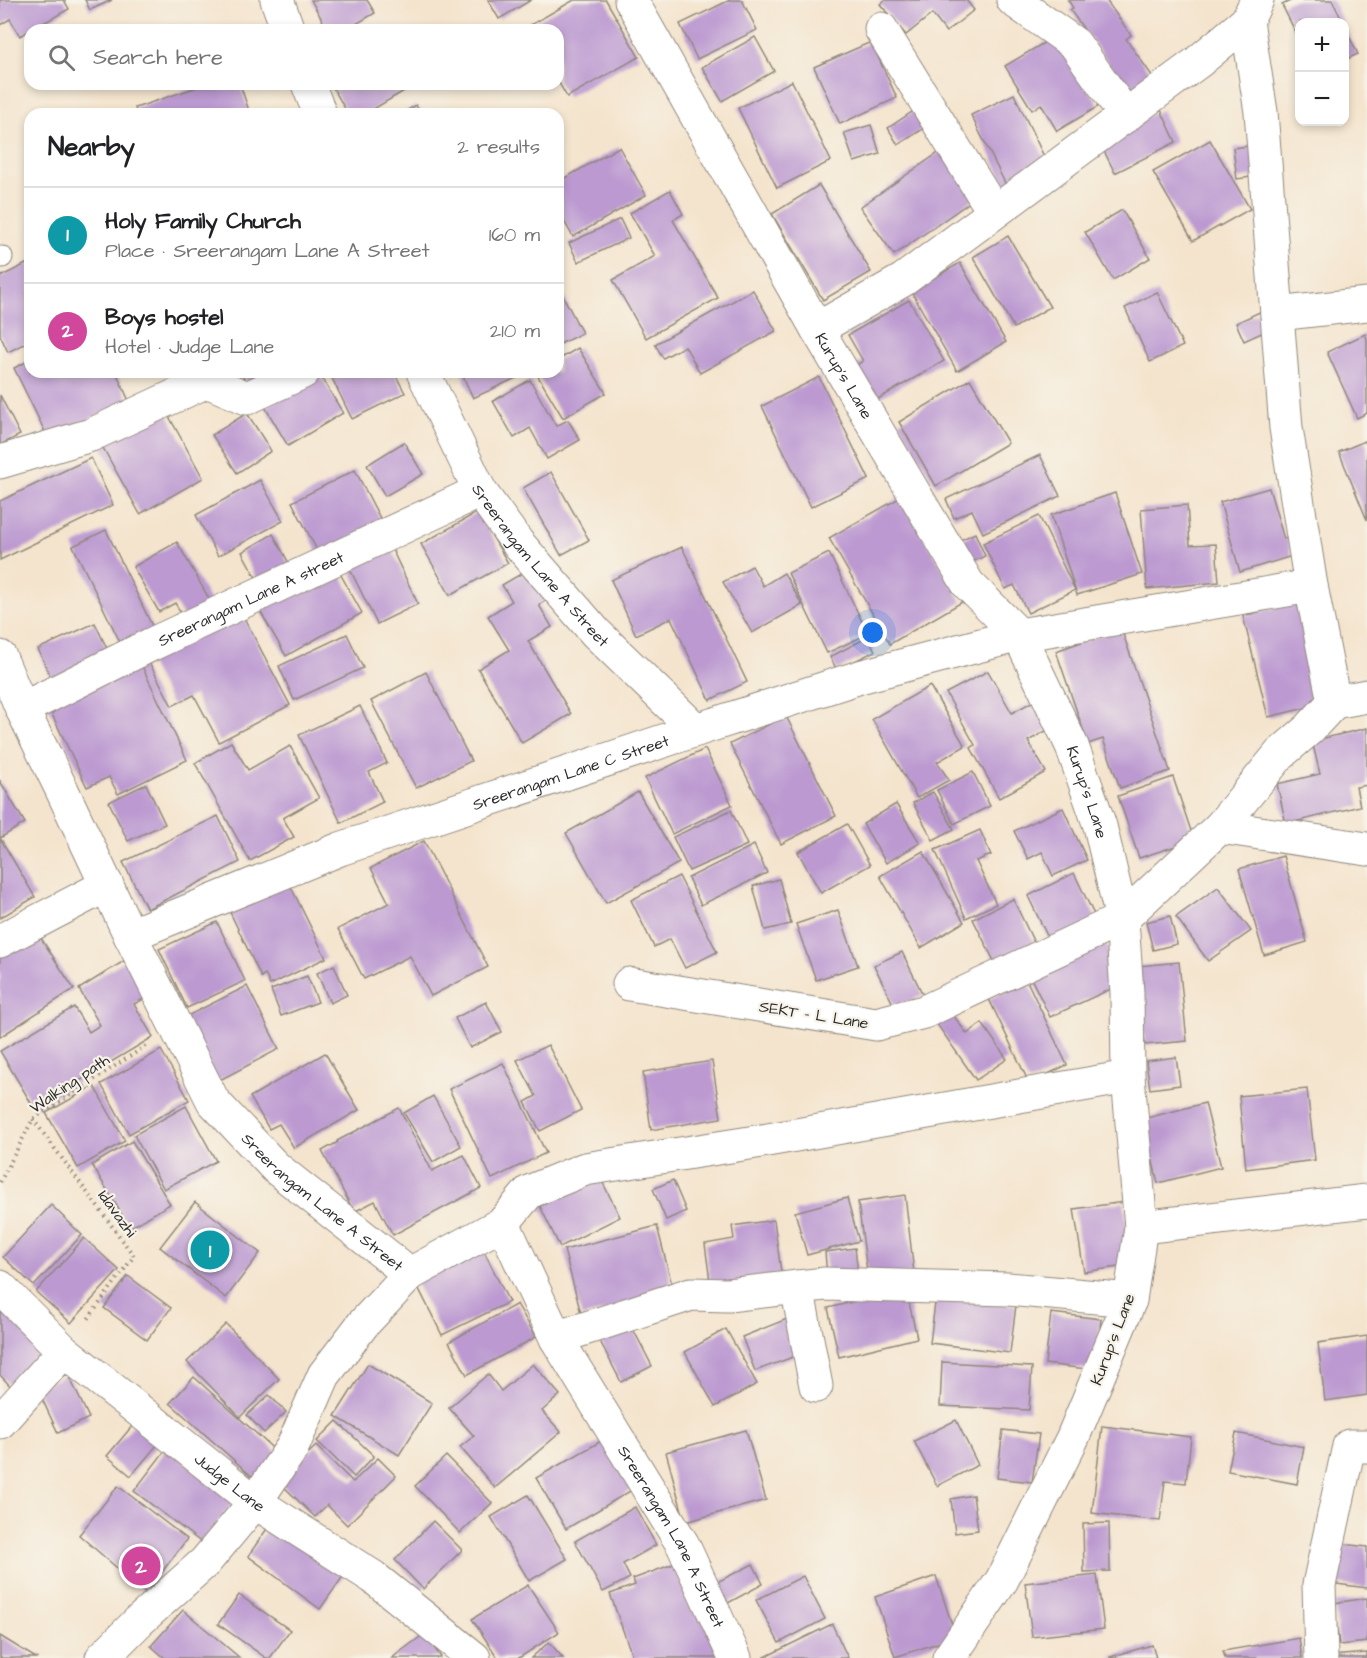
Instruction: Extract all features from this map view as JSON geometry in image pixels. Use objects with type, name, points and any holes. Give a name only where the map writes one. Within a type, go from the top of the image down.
[{"type":"street","points":[[277,0],[286,24]]},
{"type":"street","name":"Kurup's Lane","points":[[631,0],[816,329],[968,584],[1019,635],[1072,746],[1100,826],[1122,919],[1127,993],[1128,1077],[1141,1227],[1130,1300],[1073,1437],[1002,1580],[949,1658]]},
{"type":"street","points":[[1013,0],[1075,44],[1126,116]]},
{"type":"street","points":[[816,329],[903,280],[1198,62],[1252,10]]},
{"type":"street","points":[[1252,10],[1286,428],[1311,586],[1334,702],[1367,696]]},
{"type":"street","points":[[880,29],[994,212]]},
{"type":"street","points":[[310,90],[318,108]]},
{"type":"street","points":[[1277,314],[1367,304]]},
{"type":"street","points":[[0,462],[91,435],[207,381],[247,398],[290,378]]},
{"type":"street","name":"Sreerangam Lane A Street","points":[[426,378],[480,491],[518,542],[596,633],[696,730]]},
{"type":"street","name":"Sreerangam Lane A street","points":[[22,710],[150,645],[480,491]]},
{"type":"street","name":"Sreerangam Lane C Street","points":[[130,935],[340,849],[863,676],[1019,635],[1311,586]]},
{"type":"street","name":"Sreerangam Lane A Street","points":[[0,657],[22,710],[213,1101],[276,1168],[410,1274],[503,1223],[556,1338],[682,1545],[735,1658]]},
{"type":"street","name":"SEKT - L Lane","points":[[629,984],[876,1024],[924,1012],[1122,919],[1220,827],[1280,754],[1309,729],[1334,702]]},
{"type":"street","points":[[1220,827],[1367,849]]},
{"type":"street","points":[[0,941],[107,885]]},
{"type":"street","points":[[503,1223],[529,1192],[585,1169],[768,1140],[1128,1077]]},
{"type":"street","points":[[1141,1227],[1367,1201]]},
{"type":"street","points":[[102,1658],[139,1621],[205,1562],[255,1502],[292,1448],[324,1375],[363,1324],[410,1274]]},
{"type":"street","points":[[556,1338],[691,1294],[728,1295],[825,1284],[1008,1289],[1130,1300]]},
{"type":"street","name":"Judge Lane","points":[[0,1287],[64,1351],[255,1502],[374,1577],[474,1658]]},
{"type":"street","points":[[797,1287],[816,1386]]},
{"type":"street","points":[[0,1422],[64,1351]]},
{"type":"street","points":[[1321,1658],[1319,1585],[1346,1457],[1349,1446],[1367,1446]]},
{"type":"path","name":"Walking path","points":[[0,1182],[33,1119],[177,1026]]},
{"type":"path","name":"Idavazhi","points":[[33,1119],[134,1256],[64,1351]]},
{"type":"building","points":[[0,0],[64,0],[69,9],[42,24],[24,24],[24,34],[20,36],[10,19],[0,25]]},
{"type":"building","points":[[85,0],[112,0],[90,10]]},
{"type":"building","points":[[311,0],[367,0],[375,13],[356,24],[325,24]]},
{"type":"building","points":[[488,0],[531,0],[499,19]]},
{"type":"building","points":[[574,0],[606,0],[639,57],[567,97],[563,90],[564,24],[532,24]]},
{"type":"building","points":[[730,0],[742,0],[757,30],[697,59],[680,24]]},
{"type":"building","points":[[885,0],[966,0],[974,10],[946,32],[932,14],[906,35],[880,4]]},
{"type":"building","points":[[1068,0],[1106,0],[1131,35],[1126,39],[1153,77],[1130,93],[1070,10],[1073,8]]},
{"type":"building","points":[[1292,0],[1332,0],[1341,18],[1295,18],[1295,31],[1282,5]]},
{"type":"building","points":[[1057,35],[1099,106],[1057,131],[1041,104],[1032,110],[1005,66]]},
{"type":"building","points":[[1349,36],[1358,54],[1349,58]]},
{"type":"building","points":[[755,37],[774,71],[722,101],[702,67]]},
{"type":"building","points":[[871,42],[897,98],[840,124],[814,67]]},
{"type":"building","points":[[792,81],[831,161],[777,188],[738,108]]},
{"type":"building","points":[[188,90],[242,90],[248,108],[135,108]]},
{"type":"building","points":[[334,90],[406,90],[375,108],[345,108]]},
{"type":"building","points":[[1014,94],[1048,165],[1006,185],[971,115]]},
{"type":"building","points":[[915,110],[926,127],[898,145],[888,128]]},
{"type":"building","points":[[1161,110],[1176,142],[1115,173],[1099,141]]},
{"type":"building","points":[[871,125],[880,154],[854,162],[844,133]]},
{"type":"building","points":[[1210,140],[1250,209],[1193,241],[1153,172]]},
{"type":"building","points":[[1255,145],[1258,176],[1237,179],[1233,148]]},
{"type":"building","points":[[619,147],[646,195],[573,237],[564,221],[564,179]]},
{"type":"building","points":[[944,149],[977,197],[894,255],[860,207]]},
{"type":"building","points":[[819,185],[871,272],[823,300],[772,214]]},
{"type":"building","points":[[670,190],[683,214],[673,220],[718,298],[646,338],[613,280],[655,256],[630,213]]},
{"type":"building","points":[[1122,210],[1150,258],[1113,280],[1085,232]]},
{"type":"building","points":[[620,219],[629,238],[578,262],[569,243]]},
{"type":"building","points":[[1008,236],[1050,307],[1014,328],[973,257]]},
{"type":"building","points":[[960,263],[1006,342],[957,371],[911,291]]},
{"type":"building","points":[[24,265],[24,344],[8,352],[0,335],[0,277]]},
{"type":"building","points":[[753,290],[776,331],[700,373],[685,346],[663,358],[655,344]]},
{"type":"building","points":[[1157,292],[1183,346],[1150,362],[1125,308]]},
{"type":"building","points":[[564,298],[582,333],[564,342]]},
{"type":"building","points":[[909,300],[944,361],[873,402],[853,367],[863,361],[848,335]]},
{"type":"building","points":[[1266,309],[1275,327],[1244,341],[1236,323]]},
{"type":"building","points":[[1365,334],[1367,339],[1367,413],[1357,418],[1327,352]]},
{"type":"building","points":[[578,348],[606,393],[563,418],[539,378],[564,378],[564,356]]},
{"type":"building","points":[[24,363],[24,378],[119,378],[129,401],[48,438],[14,368]]},
{"type":"building","points":[[819,377],[869,479],[811,507],[762,406]]},
{"type":"building","points":[[244,378],[266,378],[249,387]]},
{"type":"building","points":[[315,378],[322,378],[343,413],[288,446],[265,407]]},
{"type":"building","points":[[332,378],[397,378],[405,393],[352,419]]},
{"type":"building","points":[[464,378],[516,378],[473,398]]},
{"type":"building","points":[[970,379],[1008,443],[936,486],[899,422]]},
{"type":"building","points":[[530,380],[556,426],[568,420],[580,440],[547,459],[530,428],[514,438],[493,401]]},
{"type":"building","points":[[0,395],[20,435],[0,445]]},
{"type":"building","points":[[166,411],[203,478],[140,514],[102,446]]},
{"type":"building","points":[[247,413],[271,451],[237,473],[212,435]]},
{"type":"building","points":[[1365,441],[1367,446],[1367,520],[1339,452]]},
{"type":"building","points":[[404,442],[423,474],[385,496],[367,465]]},
{"type":"building","points":[[1040,455],[1060,496],[983,533],[972,510],[954,518],[946,499]]},
{"type":"building","points":[[91,458],[113,505],[0,560],[0,501]]},
{"type":"building","points":[[355,470],[382,522],[319,554],[292,502]]},
{"type":"building","points":[[551,472],[589,540],[561,555],[523,488]]},
{"type":"building","points":[[260,480],[283,521],[218,556],[196,515]]},
{"type":"building","points":[[1269,488],[1284,539],[1287,538],[1292,556],[1240,572],[1220,502]]},
{"type":"building","points":[[1115,493],[1142,574],[1077,595],[1051,515]]},
{"type":"building","points":[[901,497],[962,602],[890,644],[829,538]]},
{"type":"building","points":[[1187,505],[1190,545],[1216,544],[1219,582],[1147,589],[1141,509]]},
{"type":"building","points":[[478,512],[508,563],[450,595],[421,544]]},
{"type":"building","points":[[1039,516],[1075,590],[1028,613],[1014,585],[1005,589],[983,543]]},
{"type":"building","points":[[106,530],[156,634],[124,650],[73,546]]},
{"type":"building","points":[[975,533],[985,556],[964,566],[954,543]]},
{"type":"building","points":[[273,534],[290,565],[259,583],[242,552]]},
{"type":"building","points":[[388,541],[418,604],[377,624],[346,561]]},
{"type":"building","points":[[177,542],[213,606],[186,621],[175,603],[159,612],[133,567]]},
{"type":"building","points":[[682,547],[747,682],[710,700],[671,618],[636,635],[611,580]]},
{"type":"building","points":[[829,553],[868,634],[827,653],[788,573]]},
{"type":"building","points":[[536,565],[554,595],[539,605],[552,627],[528,641],[571,714],[522,743],[478,669],[509,650],[488,616],[512,601],[502,585]]},
{"type":"building","points":[[752,566],[763,586],[784,573],[802,605],[752,633],[723,582]]},
{"type":"building","points":[[337,568],[362,613],[286,656],[260,611]]},
{"type":"building","points":[[1297,602],[1322,704],[1268,717],[1243,616]]},
{"type":"building","points":[[241,612],[290,705],[219,742],[194,695],[172,706],[147,658]]},
{"type":"building","points":[[95,623],[109,653],[52,680],[38,649]]},
{"type":"building","points":[[1121,628],[1170,771],[1120,788],[1103,739],[1088,744],[1056,651]]},
{"type":"building","points":[[347,634],[363,668],[294,700],[279,666]]},
{"type":"building","points":[[868,637],[875,651],[837,670],[830,657]]},
{"type":"building","points":[[138,658],[187,760],[118,794],[109,777],[87,787],[46,702]]},
{"type":"building","points":[[988,671],[1012,713],[1037,699],[1053,727],[1028,741],[1046,772],[999,798],[971,748],[975,745],[946,693]]},
{"type":"building","points":[[426,672],[471,761],[416,788],[371,701]]},
{"type":"building","points":[[930,686],[965,746],[937,762],[949,780],[917,798],[872,719]]},
{"type":"building","points":[[360,706],[387,763],[369,772],[383,802],[341,823],[299,735]]},
{"type":"building","points":[[786,716],[836,816],[781,844],[730,744]]},
{"type":"building","points":[[1367,728],[1367,785],[1356,787],[1360,806],[1286,824],[1277,784],[1320,774],[1312,741]]},
{"type":"building","points":[[231,742],[248,770],[290,746],[319,798],[283,818],[294,837],[250,861],[195,763]]},
{"type":"building","points":[[705,749],[732,805],[672,834],[645,778]]},
{"type":"building","points":[[973,772],[990,806],[954,824],[937,790]]},
{"type":"building","points":[[1173,777],[1194,840],[1139,858],[1118,796]]},
{"type":"building","points":[[0,781],[25,823],[0,838]]},
{"type":"building","points":[[146,784],[165,824],[128,841],[109,802]]},
{"type":"building","points":[[638,792],[679,863],[606,903],[566,833]]},
{"type":"building","points":[[933,792],[954,829],[933,840],[913,803]]},
{"type":"building","points":[[896,804],[920,843],[886,863],[863,824]]},
{"type":"building","points":[[1063,808],[1087,860],[1053,876],[1042,852],[1028,859],[1014,831]]},
{"type":"building","points":[[731,810],[747,845],[689,871],[673,837]]},
{"type":"building","points":[[218,816],[240,862],[147,909],[123,862]]},
{"type":"building","points":[[847,824],[870,865],[821,893],[798,852]]},
{"type":"building","points":[[980,830],[991,855],[976,861],[996,904],[966,918],[935,850]]},
{"type":"building","points":[[0,838],[35,897],[0,918]]},
{"type":"building","points":[[424,841],[488,967],[431,996],[410,956],[364,979],[338,929],[389,903],[371,868]]},
{"type":"building","points":[[754,845],[767,873],[701,905],[688,878]]},
{"type":"building","points":[[923,851],[964,922],[921,948],[880,876]]},
{"type":"building","points":[[1283,856],[1307,942],[1264,955],[1239,869]]},
{"type":"building","points":[[1074,873],[1097,921],[1051,944],[1028,896]]},
{"type":"building","points":[[679,876],[717,952],[685,968],[670,939],[654,947],[631,900]]},
{"type":"building","points":[[779,879],[791,924],[765,930],[753,886]]},
{"type":"building","points":[[288,881],[326,958],[270,985],[265,974],[261,977],[229,910]]},
{"type":"building","points":[[1218,887],[1251,931],[1208,961],[1176,917]]},
{"type":"building","points":[[1013,899],[1039,953],[1000,973],[973,919]]},
{"type":"building","points":[[838,910],[858,966],[816,980],[796,924]]},
{"type":"building","points":[[1170,916],[1177,944],[1153,950],[1146,922]]},
{"type":"building","points":[[217,922],[245,981],[187,1008],[159,949]]},
{"type":"building","points":[[35,929],[74,989],[0,1037],[0,952]]},
{"type":"building","points":[[1102,935],[1124,983],[1050,1017],[1027,970]]},
{"type":"building","points":[[902,952],[923,995],[895,1008],[874,965]]},
{"type":"building","points":[[127,959],[149,996],[134,1004],[153,1037],[34,1108],[0,1051],[74,1007],[89,1032],[100,1025],[79,989]]},
{"type":"building","points":[[1179,962],[1187,1041],[1145,1045],[1138,966]]},
{"type":"building","points":[[334,965],[347,995],[330,1003],[317,973]]},
{"type":"building","points":[[307,976],[318,1002],[281,1016],[271,990]]},
{"type":"building","points":[[1027,981],[1067,1065],[1029,1083],[989,999]]},
{"type":"building","points":[[247,986],[279,1049],[216,1082],[183,1018]]},
{"type":"building","points":[[486,1002],[502,1032],[470,1048],[455,1018]]},
{"type":"building","points":[[949,1009],[967,1034],[982,1023],[1007,1059],[976,1080],[934,1020]]},
{"type":"building","points":[[548,1045],[581,1110],[540,1131],[525,1102],[536,1096],[517,1060]]},
{"type":"building","points":[[161,1050],[189,1100],[129,1134],[101,1084]]},
{"type":"building","points":[[325,1053],[359,1110],[294,1148],[279,1124],[269,1129],[250,1097]]},
{"type":"building","points":[[1176,1057],[1180,1085],[1150,1089],[1146,1061]]},
{"type":"building","points":[[712,1061],[721,1118],[651,1130],[643,1072]]},
{"type":"building","points":[[503,1063],[546,1153],[492,1179],[449,1089]]},
{"type":"building","points":[[94,1086],[125,1141],[78,1168],[46,1113]]},
{"type":"building","points":[[1307,1089],[1315,1160],[1246,1169],[1239,1096]]},
{"type":"building","points":[[433,1096],[461,1146],[433,1162],[404,1113]]},
{"type":"building","points":[[1205,1103],[1221,1167],[1158,1183],[1143,1119]]},
{"type":"building","points":[[186,1106],[216,1161],[164,1189],[134,1135]]},
{"type":"building","points":[[399,1108],[432,1171],[464,1155],[481,1188],[393,1235],[375,1201],[354,1212],[322,1151]]},
{"type":"building","points":[[132,1141],[170,1204],[130,1228],[92,1165]]},
{"type":"building","points":[[600,1177],[620,1217],[560,1247],[540,1206]]},
{"type":"building","points":[[673,1180],[686,1211],[666,1220],[653,1189]]},
{"type":"building","points":[[905,1195],[914,1273],[868,1279],[858,1202]]},
{"type":"building","points":[[847,1198],[859,1241],[807,1255],[795,1212]]},
{"type":"building","points":[[195,1202],[260,1253],[226,1298],[160,1247]]},
{"type":"building","points":[[1124,1202],[1132,1265],[1084,1272],[1074,1209]]},
{"type":"building","points":[[51,1205],[82,1235],[34,1286],[3,1257]]},
{"type":"building","points":[[774,1220],[782,1279],[711,1289],[705,1244],[734,1239],[732,1226]]},
{"type":"building","points":[[657,1226],[674,1293],[582,1317],[564,1250]]},
{"type":"building","points":[[84,1238],[119,1270],[71,1323],[36,1292]]},
{"type":"building","points":[[482,1247],[509,1302],[442,1335],[415,1281]]},
{"type":"building","points":[[855,1248],[858,1273],[827,1277],[825,1252]]},
{"type":"building","points":[[128,1276],[171,1308],[147,1340],[104,1308]]},
{"type":"building","points":[[906,1289],[917,1338],[839,1357],[828,1308]]},
{"type":"building","points":[[936,1295],[1016,1305],[1010,1353],[930,1343]]},
{"type":"building","points":[[0,1302],[51,1356],[14,1390],[0,1375]]},
{"type":"building","points":[[517,1304],[536,1337],[467,1375],[449,1342]]},
{"type":"building","points":[[1051,1313],[1101,1319],[1095,1370],[1045,1364]]},
{"type":"building","points":[[787,1319],[801,1354],[755,1371],[742,1337]]},
{"type":"building","points":[[226,1324],[279,1379],[240,1417],[187,1362]]},
{"type":"building","points":[[631,1325],[652,1366],[621,1382],[600,1341]]},
{"type":"building","points":[[726,1329],[757,1384],[715,1407],[685,1352]]},
{"type":"building","points":[[1367,1336],[1367,1395],[1325,1401],[1318,1343]]},
{"type":"building","points":[[942,1362],[1032,1367],[1029,1410],[940,1406]]},
{"type":"building","points":[[368,1364],[432,1403],[399,1455],[335,1416]]},
{"type":"building","points":[[533,1364],[560,1395],[542,1411],[561,1432],[495,1488],[460,1447],[474,1436],[449,1408],[488,1374],[501,1391]]},
{"type":"building","points":[[68,1374],[89,1418],[58,1433],[37,1388]]},
{"type":"building","points":[[194,1377],[279,1454],[256,1480],[170,1403]]},
{"type":"building","points":[[269,1395],[286,1412],[264,1433],[247,1415]]},
{"type":"building","points":[[956,1420],[978,1465],[937,1486],[914,1441]]},
{"type":"building","points":[[337,1421],[374,1456],[354,1477],[317,1441]]},
{"type":"building","points":[[133,1425],[157,1445],[131,1476],[107,1456]]},
{"type":"building","points":[[1102,1426],[1191,1437],[1186,1483],[1165,1481],[1160,1521],[1092,1513]]},
{"type":"building","points":[[746,1430],[766,1500],[685,1522],[666,1452]]},
{"type":"building","points":[[1003,1430],[1039,1434],[1032,1482],[997,1478]]},
{"type":"building","points":[[1236,1433],[1304,1447],[1297,1484],[1228,1471]]},
{"type":"building","points":[[603,1440],[632,1490],[566,1529],[536,1478]]},
{"type":"building","points":[[316,1446],[353,1482],[378,1458],[396,1476],[347,1525],[327,1505],[315,1517],[279,1482]]},
{"type":"building","points":[[167,1448],[235,1500],[202,1543],[134,1491]]},
{"type":"building","points":[[446,1456],[492,1503],[460,1533],[415,1486]]},
{"type":"building","points":[[118,1486],[187,1539],[146,1593],[79,1535]]},
{"type":"building","points":[[528,1495],[567,1559],[529,1581],[491,1517]]},
{"type":"building","points":[[973,1495],[978,1530],[955,1533],[951,1499]]},
{"type":"building","points":[[635,1507],[656,1545],[623,1564],[630,1578],[603,1592],[575,1541]]},
{"type":"building","points":[[433,1521],[462,1550],[423,1589],[395,1560]]},
{"type":"building","points":[[271,1523],[344,1575],[320,1609],[248,1556]]},
{"type":"building","points":[[1109,1523],[1110,1571],[1084,1572],[1083,1524]]},
{"type":"building","points":[[1335,1543],[1367,1547],[1367,1588],[1329,1583]]},
{"type":"building","points":[[684,1560],[720,1658],[633,1658],[610,1594],[635,1585],[633,1579]]},
{"type":"building","points":[[753,1564],[763,1584],[728,1603],[717,1582]]},
{"type":"building","points":[[1097,1575],[1104,1629],[1032,1637],[1025,1583]]},
{"type":"building","points":[[803,1576],[825,1619],[779,1643],[756,1600]]},
{"type":"building","points":[[936,1576],[956,1637],[895,1657],[875,1597]]},
{"type":"building","points":[[528,1585],[559,1632],[519,1658],[498,1658],[472,1619]]},
{"type":"building","points":[[239,1595],[290,1630],[270,1658],[266,1658],[218,1624]]},
{"type":"building","points":[[1367,1598],[1367,1642],[1339,1645],[1334,1603]]},
{"type":"building","points":[[183,1610],[240,1658],[165,1658],[151,1646]]},
{"type":"building","points":[[832,1624],[848,1658],[763,1658]]},
{"type":"building","points":[[424,1634],[440,1658],[392,1658]]},
{"type":"building","points":[[0,1636],[36,1658],[0,1658]]},
{"type":"building","points":[[1299,1638],[1302,1658],[1225,1658],[1223,1651]]},
{"type":"building","points":[[549,1642],[563,1658],[531,1658]]},
{"type":"building","points":[[1152,1645],[1156,1658],[1110,1658],[1110,1657]]},
{"type":"building","points":[[1367,1653],[1367,1658],[1331,1658],[1331,1656]]},
{"type":"place","name":"Holy Family Church","points":[[210,1250]]},
{"type":"place","name":"Boys hostel","points":[[141,1566]]}]
